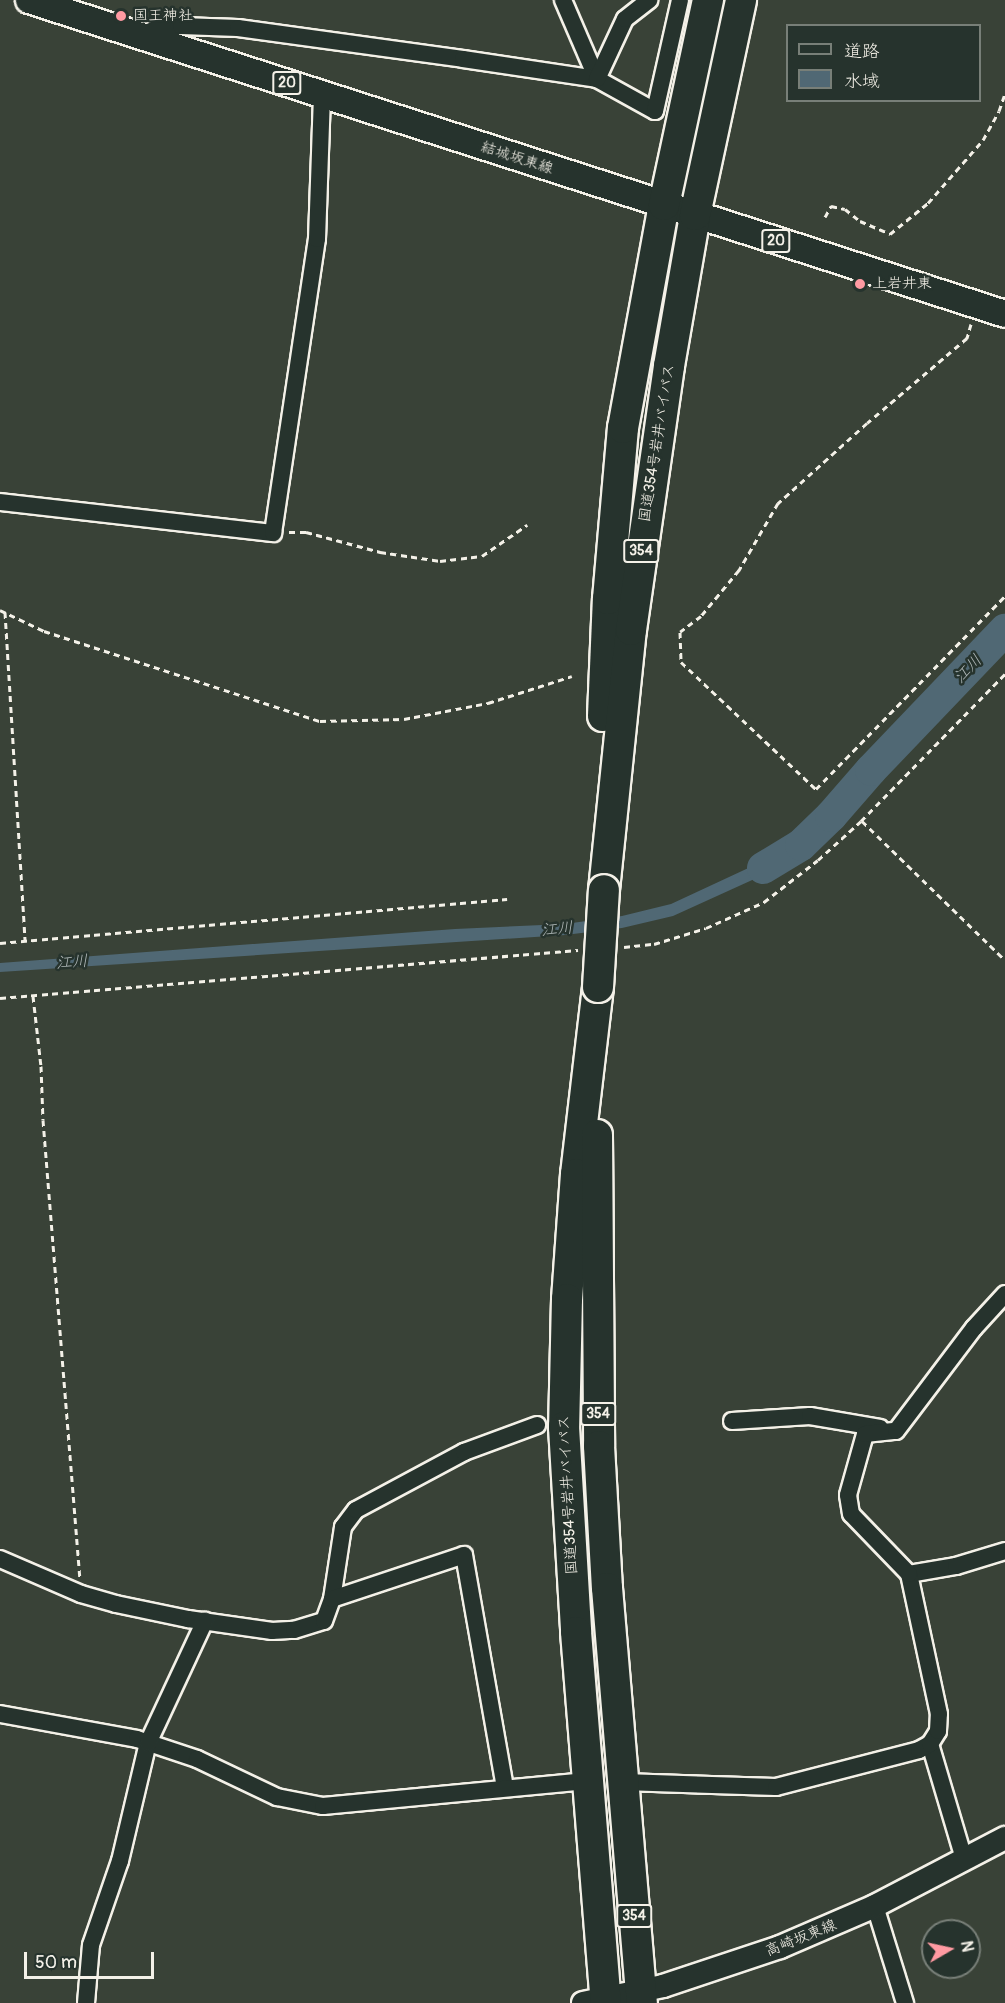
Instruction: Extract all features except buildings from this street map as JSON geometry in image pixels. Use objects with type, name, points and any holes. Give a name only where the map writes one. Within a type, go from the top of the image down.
[{"type":"highway","name":"国道354号岩井バイパス","points":[[604,890],[601,782],[608,599],[624,428],[664,205],[708,0]]},
{"type":"highway","name":"国道354号岩井バイパス","points":[[598,2002],[587,1781],[565,1477],[564,1374],[576,1174],[598,987],[604,890],[641,552],[695,215],[741,0]]},
{"type":"highway","name":"国道354号岩井バイパス","points":[[598,987],[596,1298],[598,1446],[641,1998]]},
{"type":"main road","name":"結城坂東線","points":[[29,0],[1005,314]]},
{"type":"main road","name":"高崎坂東線","points":[[598,2002],[641,1998],[748,1959],[875,1906],[1005,1838]]},
{"type":"street","points":[[563,0],[597,79]]},
{"type":"street","points":[[597,79],[625,19],[649,0]]},
{"type":"street","points":[[140,36],[158,28],[181,26],[238,28],[597,79],[655,111],[680,0]]},
{"type":"street","points":[[0,502],[273,533],[316,239],[322,95]]},
{"type":"street","points":[[623,1782],[776,1787],[919,1750],[930,1744],[938,1731],[939,1714],[909,1574],[852,1514],[848,1495],[865,1434],[896,1431],[974,1328],[1005,1293]]},
{"type":"street","points":[[732,1421],[810,1416],[896,1431]]},
{"type":"street","points":[[0,1559],[81,1594],[116,1604],[205,1621],[272,1630],[294,1630],[324,1621],[332,1599],[344,1527],[356,1510],[464,1452],[537,1425]]},
{"type":"street","points":[[909,1574],[956,1566],[1005,1551]]},
{"type":"street","points":[[332,1599],[464,1555],[505,1788]]},
{"type":"street","points":[[86,2003],[91,1945],[120,1861],[148,1743],[205,1621]]},
{"type":"street","points":[[0,1713],[148,1743],[197,1759],[277,1797],[323,1806],[587,1781]]},
{"type":"street","points":[[930,1744],[964,1859]]},
{"type":"street","points":[[875,1906],[905,2003]]},
{"type":"path","points":[[825,217],[831,206],[845,209],[860,221],[890,234],[928,203],[983,140],[999,111],[1005,94]]},
{"type":"path","points":[[976,305],[967,338],[778,503],[739,570],[701,616],[680,632],[681,662],[816,789],[1005,596]]},
{"type":"path","points":[[273,533],[306,532],[380,552],[440,561],[482,556],[527,525]]},
{"type":"path","points":[[25,941],[2,611],[44,631],[320,721],[404,719],[488,703],[572,676]]},
{"type":"path","points":[[618,947],[654,944],[706,928],[764,902],[818,860],[861,821],[1005,674]]},
{"type":"path","points":[[861,821],[1005,960]]},
{"type":"path","points":[[0,943],[507,899]]},
{"type":"path","points":[[0,998],[583,950]]},
{"type":"path","points":[[33,996],[41,1066],[43,1120],[81,1594]]},
{"type":"water","points":[[797,840],[802,851],[761,876],[673,916],[622,928],[565,935],[0,972],[0,963],[455,929],[565,924],[622,916],[671,904],[757,864]]},
{"type":"waterway","name":"江川","points":[[763,868],[801,845],[831,816],[871,770],[1005,630]]},
{"type":"place","name":"国王神社","points":[[121,16]]},
{"type":"place","name":"上岩井東","points":[[860,284]]}]
